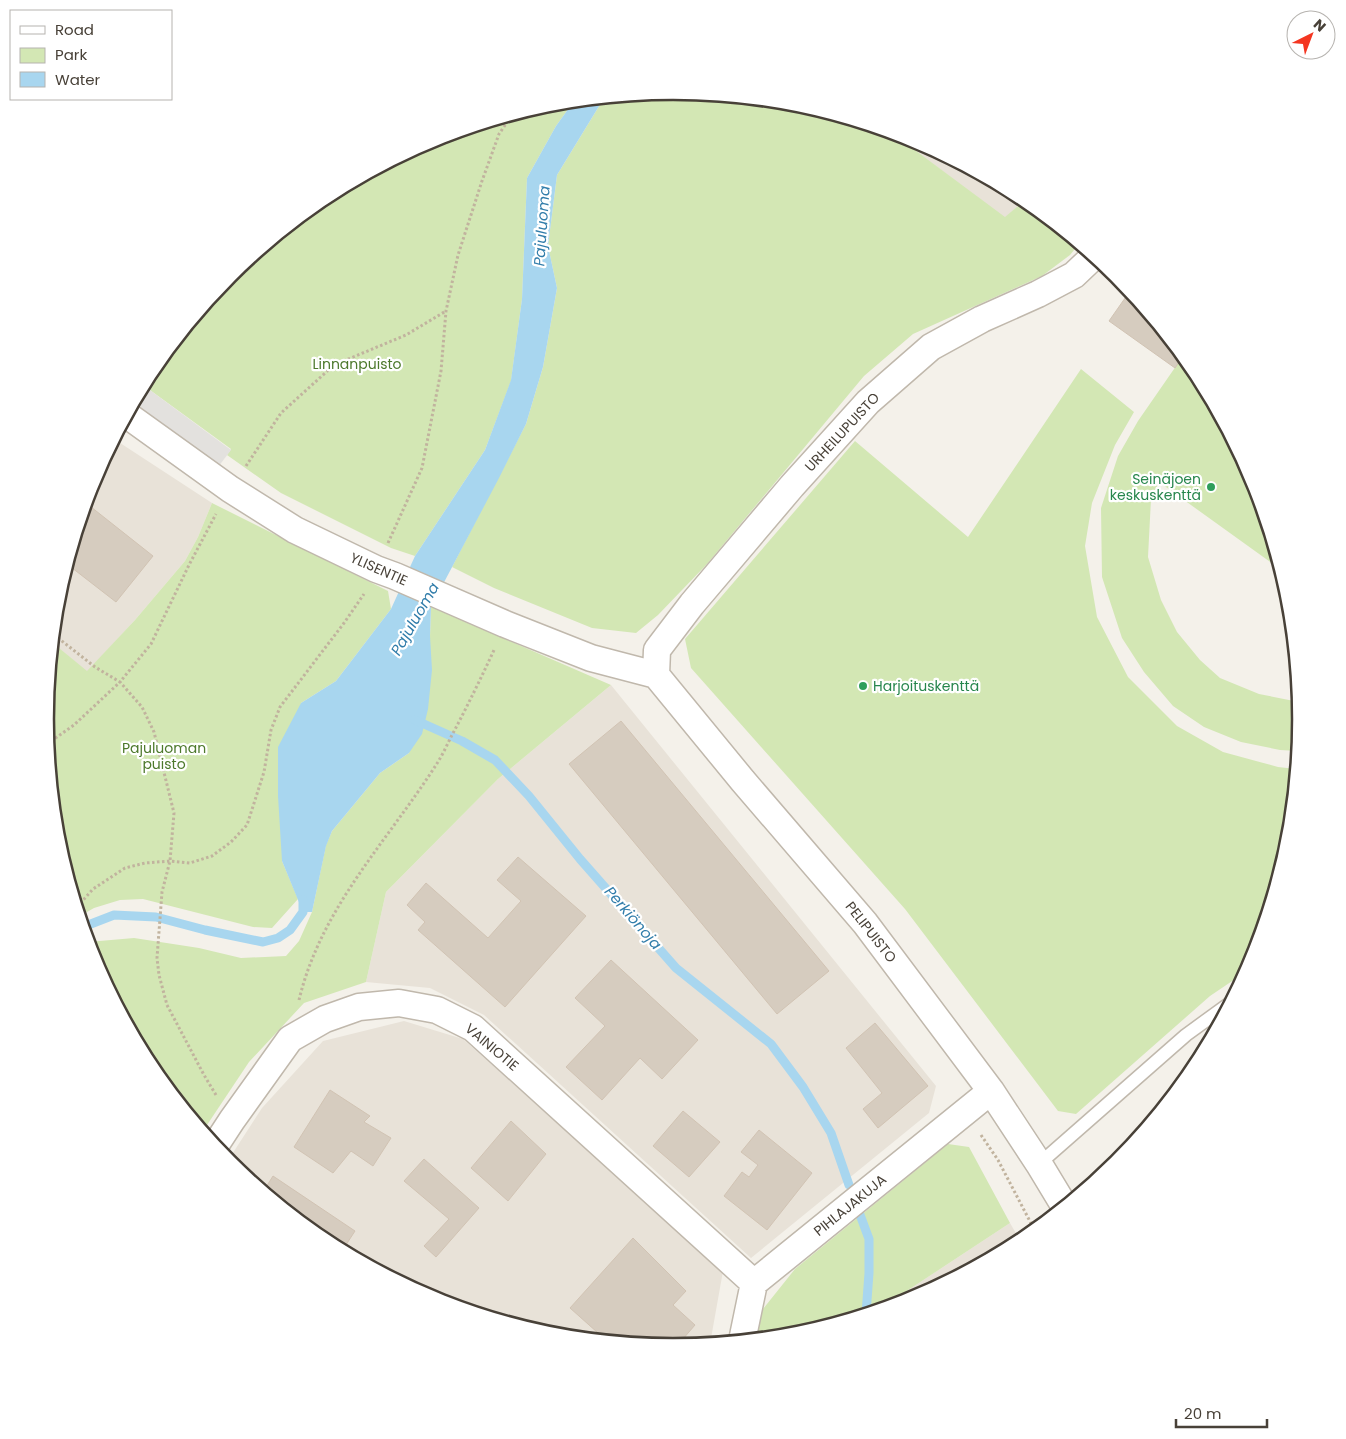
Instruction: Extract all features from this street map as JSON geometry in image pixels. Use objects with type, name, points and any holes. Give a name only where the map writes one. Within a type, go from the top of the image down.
[{"type":"street","name":"URHEILUPUISTO","points":[[656,675],[657,650],[692,604],[792,486],[868,402],[931,347],[982,319],[1038,294],[1074,275],[1089,261]]},
{"type":"street","name":"YLISENTIE","points":[[133,418],[230,489],[296,530],[376,569],[505,624],[591,658],[656,675]]},
{"type":"street","name":"PELIPUISTO","points":[[656,675],[742,781],[865,923],[991,1091],[1039,1164],[1061,1202]]},
{"type":"street","name":"VAINIOTIE","points":[[219,1140],[290,1039],[325,1019],[359,1008],[399,1003],[438,1010],[473,1028],[754,1283]]},
{"type":"street","name":"PIHLAJAKUJA","points":[[754,1283],[991,1091]]},
{"type":"street","points":[[743,1334],[754,1283]]},
{"type":"lane","points":[[1039,1164],[1186,1035],[1218,1012]]},
{"type":"path","points":[[54,739],[74,725],[120,682],[152,644],[189,565],[230,489],[281,414],[334,365],[406,335],[446,311]]},
{"type":"path","points":[[290,1039],[304,981],[322,935],[342,898],[437,764],[472,696],[505,624]]},
{"type":"path","points":[[59,638],[95,667],[120,682],[142,707],[154,732],[174,813],[170,861],[162,892],[157,958],[159,975],[167,1004],[204,1075],[232,1120]]},
{"type":"path","points":[[965,1112],[998,1160],[1032,1224]]},
{"type":"shaded area","points":[[912,148],[983,183],[1018,206],[1005,218]]},
{"type":"shaded area","points":[[149,390],[231,450],[215,471],[135,413]]},
{"type":"shaded area","points":[[120,443],[212,503],[198,537],[185,561],[135,620],[87,672],[58,647],[59,639],[75,559],[87,520],[101,483]]},
{"type":"shaded area","points":[[611,685],[936,1086],[929,1113],[751,1258],[484,1015],[430,988],[366,982],[386,892],[498,779]]},
{"type":"shaded area","points":[[404,1021],[463,1039],[723,1271],[711,1337],[673,1339],[632,1337],[552,1327],[513,1318],[436,1292],[399,1275],[363,1256],[296,1211],[232,1154],[262,1108],[323,1041]]},
{"type":"shaded area","points":[[1010,1223],[1017,1234],[983,1256],[947,1275],[899,1296]]},
{"type":"green space","points":[[673,100],[754,106],[794,112],[833,121],[910,147],[1005,217],[1018,206],[1050,228],[1075,249],[1070,255],[1042,276],[913,334],[864,376],[707,564],[658,615],[636,633],[592,628],[494,588],[452,567],[526,424],[543,367],[557,288],[548,246],[557,175],[600,105]]},
{"type":"green space","name":"Linnanpuisto","points":[[568,110],[556,126],[527,178],[522,299],[511,381],[485,450],[415,556],[391,548],[281,493],[227,455],[231,449],[149,390],[158,375],[207,311],[235,282],[296,228],[363,183],[399,164],[436,147],[474,133],[513,121]]},
{"type":"green space","name":"Seinäjoen keskuskenttä","points":[[1179,362],[1209,410],[1228,446],[1259,520],[1272,563],[1159,482],[1151,499],[1148,557],[1161,600],[1177,632],[1200,660],[1220,678],[1259,694],[1292,701],[1291,751],[1241,742],[1204,727],[1173,706],[1144,672],[1122,638],[1102,577],[1101,508],[1118,456],[1138,421]]},
{"type":"green space","points":[[1081,369],[1134,412],[1115,445],[1092,503],[1085,546],[1097,617],[1128,677],[1177,726],[1223,752],[1278,767],[1290,768],[1287,800],[1271,880],[1259,919],[1234,980],[1210,996],[1076,1114],[1058,1111],[905,909],[691,668],[685,639],[855,441],[968,537]]},
{"type":"green space","name":"Pajuluoman puisto","points":[[212,503],[388,591],[391,609],[336,681],[301,703],[282,861],[298,899],[272,928],[253,927],[143,899],[120,900],[94,908],[85,913],[66,840],[55,760],[55,679],[58,647],[87,671],[135,620],[185,561],[198,537]]},
{"type":"green space","points":[[431,607],[611,685],[498,779],[386,892],[366,982],[304,1003],[249,1062],[206,1127],[158,1064],[137,1029],[118,993],[95,941],[134,938],[199,948],[241,958],[286,956],[299,941],[312,912],[326,845],[332,831],[380,773],[409,753],[430,636]]},
{"type":"green space","points":[[948,1144],[969,1147],[1010,1223],[899,1296],[833,1318],[794,1327],[756,1333],[763,1309],[795,1269]]},
{"type":"water","points":[[600,105],[557,175],[548,246],[557,288],[543,367],[526,424],[431,607],[432,670],[428,709],[422,734],[409,753],[380,773],[332,831],[326,846],[312,912],[303,912],[282,861],[278,796],[278,747],[301,703],[336,681],[391,609],[415,556],[485,450],[511,380],[522,299],[527,178],[556,126],[568,110]]},
{"type":"building","points":[[1126,297],[1139,311],[1179,363],[1175,368],[1109,321]]},
{"type":"building","points":[[92,508],[153,556],[116,602],[73,569]]},
{"type":"building","points":[[621,721],[829,971],[777,1014],[569,764]]},
{"type":"building","points":[[518,857],[586,916],[505,1007],[418,930],[425,922],[407,905],[426,883],[488,938],[521,901],[497,880]]},
{"type":"building","points":[[611,960],[698,1040],[662,1079],[640,1058],[602,1100],[566,1067],[605,1026],[575,998]]},
{"type":"building","points":[[875,1023],[928,1086],[878,1128],[863,1109],[882,1093],[846,1048]]},
{"type":"building","points":[[330,1090],[370,1116],[364,1122],[391,1138],[373,1166],[351,1151],[333,1173],[294,1147]]},
{"type":"building","points":[[683,1111],[720,1142],[689,1177],[653,1146]]},
{"type":"building","points":[[511,1121],[546,1154],[508,1201],[471,1168]]},
{"type":"building","points":[[759,1130],[812,1173],[767,1230],[724,1196],[742,1172],[749,1177],[758,1165],[741,1152]]},
{"type":"building","points":[[424,1159],[479,1208],[436,1257],[424,1246],[449,1219],[404,1181]]},
{"type":"building","points":[[273,1176],[355,1231],[346,1245],[296,1211],[267,1186]]},
{"type":"building","points":[[633,1238],[686,1291],[673,1305],[695,1325],[683,1338],[599,1334],[570,1308]]},
{"type":"waterway","name":"Perkiönoja","points":[[415,720],[462,741],[495,760],[529,796],[580,859],[676,968],[771,1044],[803,1087],[831,1133],[849,1185]]},
{"type":"waterway","name":"Pajuluoma","points":[[89,925],[114,915],[156,917],[205,930],[263,942],[278,938],[290,930],[303,912],[303,900]]},
{"type":"waterway","name":"Perkiönoja","points":[[859,1212],[869,1239],[866,1308]]},
{"type":"place","name":"Seinäjoen keskuskenttä","points":[[1211,487]]},
{"type":"place","name":"Harjoituskenttä","points":[[863,686]]}]
